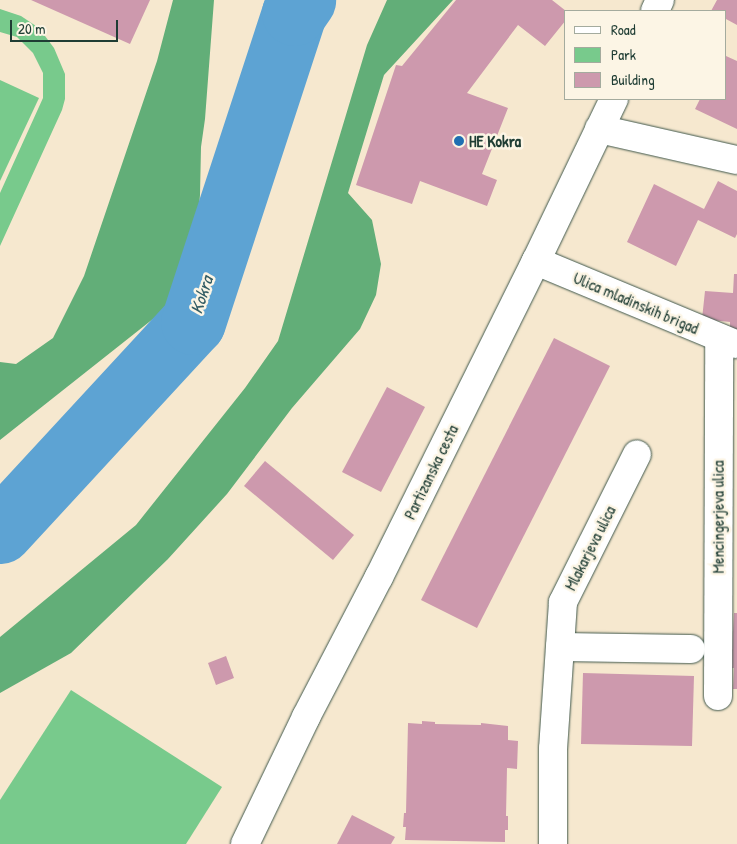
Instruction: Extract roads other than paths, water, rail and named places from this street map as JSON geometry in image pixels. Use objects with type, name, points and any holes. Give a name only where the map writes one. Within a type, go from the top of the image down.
[{"type":"street","name":"Partizanska cesta","points":[[245,844],[306,717],[379,577],[536,261],[614,100]]},
{"type":"street","points":[[599,129],[737,160]]},
{"type":"street","name":"Ulica mladinskih brigad","points":[[536,261],[728,342]]},
{"type":"street","name":"Mencingerjeva ulica","points":[[718,696],[728,342]]},
{"type":"street","name":"Mlakarjeva ulica","points":[[553,844],[553,748],[563,602],[637,454]]},
{"type":"street","points":[[560,647],[691,649]]},
{"type":"waterway","name":"Kokra","points":[[0,531],[193,322],[294,13],[303,0]]},
{"type":"place","name":"HE Kokra","points":[[459,141]]}]
